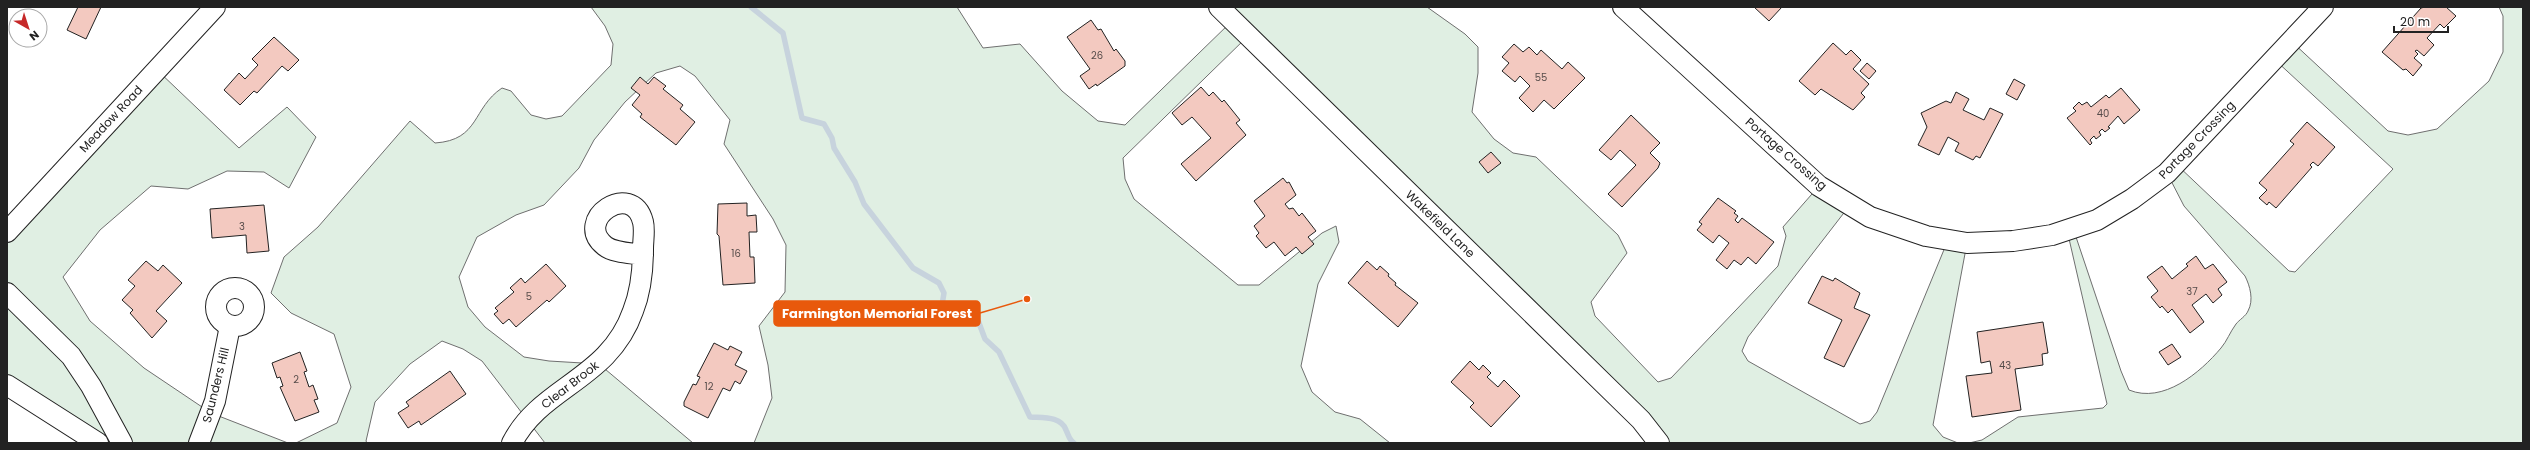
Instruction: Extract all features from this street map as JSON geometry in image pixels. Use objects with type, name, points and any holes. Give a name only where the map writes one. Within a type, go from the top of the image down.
[{"type":"street","name":"Meadow Road","points":[[7,232],[215,7]]},
{"type":"street","name":"Wakefield Lane","points":[[1219,7],[1641,420],[1659,443]]},
{"type":"street","name":"Portage Crossing","points":[[1623,7],[1819,186],[1870,217],[1926,236],[1967,243],[2013,241],[2052,235],[2097,220],[2132,199],[2167,173],[2323,7]]},
{"type":"street","name":"Clear Brook","points":[[512,443],[526,421],[543,405],[599,364],[622,336],[638,299],[643,256]]},
{"type":"street","points":[[7,293],[71,356],[91,386],[122,443]]},
{"type":"street","name":"Saunders Hill","points":[[199,443],[215,401],[230,326]]},
{"type":"street","points":[[7,385],[98,443]]},
{"type":"green space","points":[[591,7],[957,7],[983,48],[1020,44],[1062,91],[1098,121],[1125,125],[1232,21],[1219,7],[1427,7],[1465,34],[1478,47],[1478,73],[1472,112],[1494,139],[1513,153],[1536,157],[1618,235],[1627,253],[1591,302],[1595,316],[1658,382],[1671,378],[1778,266],[1786,236],[1783,227],[1819,186],[1850,205],[1748,337],[1742,351],[1748,361],[1860,424],[1870,421],[1877,412],[1948,240],[1967,243],[1933,425],[1943,437],[1958,443],[1659,443],[1248,36],[1123,158],[1125,179],[1134,199],[1238,285],[1259,285],[1322,233],[1336,226],[1339,242],[1318,284],[1301,366],[1312,392],[1335,412],[1360,419],[1390,443],[754,443],[772,398],[768,365],[759,326],[785,292],[786,245],[773,219],[724,144],[730,120],[695,76],[680,66],[656,73],[625,102],[594,140],[579,168],[544,205],[516,215],[477,237],[459,277],[468,307],[485,327],[524,357],[549,361],[599,364],[693,443],[545,443],[482,361],[463,349],[442,341],[410,364],[375,402],[366,441],[367,443],[296,443],[337,423],[351,387],[334,334],[291,313],[271,293],[284,257],[318,227],[410,121],[435,143],[450,141],[468,130],[492,96],[502,88],[511,91],[531,115],[546,119],[562,116],[611,65],[613,44],[605,26]]},
{"type":"green space","points":[[2499,7],[2523,7],[2523,443],[1969,443],[1982,440],[2018,417],[2103,408],[2107,404],[2067,230],[2073,228],[2121,371],[2129,390],[2142,393],[2155,393],[2180,384],[2203,367],[2223,345],[2236,324],[2247,313],[2251,302],[2250,289],[2245,276],[2184,206],[2167,173],[2176,164],[2289,271],[2295,272],[2393,169],[2274,59],[2291,41],[2388,131],[2408,135],[2437,129],[2489,81],[2503,52],[2503,16]]},
{"type":"green space","points":[[157,70],[239,148],[287,107],[316,137],[289,188],[264,172],[227,171],[188,189],[151,186],[100,230],[63,277],[90,321],[144,368],[211,413],[288,443],[98,443],[7,385],[7,232]]},
{"type":"building","points":[[78,7],[101,7],[86,39],[67,30]]},
{"type":"building","points":[[1754,7],[1782,7],[1769,21]]},
{"type":"building","points":[[2446,7],[2456,16],[2444,28],[2440,24],[2427,38],[2434,45],[2424,56],[2417,50],[2415,51],[2418,54],[2414,58],[2422,65],[2413,76],[2406,69],[2403,70],[2382,52],[2421,8]]},
{"type":"building","points":[[1091,20],[1098,30],[1101,29],[1114,51],[1116,49],[1125,61],[1125,66],[1097,86],[1096,84],[1089,89],[1080,76],[1090,69],[1067,37]]},
{"type":"building","points":[[274,37],[299,60],[288,71],[282,66],[257,93],[254,91],[240,105],[224,90],[239,73],[245,79],[258,65],[252,59]]},
{"type":"building","points":[[1833,43],[1846,55],[1851,50],[1861,60],[1853,69],[1869,84],[1861,93],[1865,97],[1853,110],[1821,89],[1815,95],[1799,81]]},
{"type":"building","points":[[1514,44],[1523,52],[1529,47],[1537,55],[1541,50],[1562,69],[1568,62],[1585,78],[1554,109],[1544,100],[1533,112],[1519,98],[1530,86],[1520,76],[1515,82],[1502,71],[1509,63],[1502,57]]},
{"type":"building","points":[[1867,63],[1876,71],[1869,79],[1860,71]]},
{"type":"building","points":[[640,77],[648,84],[654,77],[666,86],[663,89],[683,105],[680,109],[695,122],[676,145],[640,117],[642,114],[632,105],[640,95],[631,88]]},
{"type":"building","points":[[2014,79],[2025,85],[2017,100],[2006,94]]},
{"type":"building","points":[[1201,87],[1209,96],[1213,92],[1222,102],[1224,100],[1240,120],[1236,123],[1246,135],[1196,181],[1181,164],[1211,138],[1192,117],[1182,125],[1172,113]]},
{"type":"building","points":[[2121,88],[2140,110],[2124,124],[2118,116],[2108,127],[2110,128],[2105,132],[2102,129],[2099,132],[2101,135],[2096,139],[2094,136],[2090,140],[2092,143],[2090,145],[2067,118],[2076,111],[2073,108],[2079,102],[2082,105],[2087,102],[2091,107],[2106,95],[2109,98]]},
{"type":"building","points":[[1956,92],[1969,99],[1963,110],[1984,120],[1990,108],[2003,114],[1980,158],[1976,156],[1973,160],[1955,151],[1959,143],[1948,137],[1939,155],[1918,145],[1927,127],[1921,113],[1946,101],[1951,103]]},
{"type":"building","points":[[1631,115],[1660,143],[1650,153],[1660,163],[1658,168],[1622,207],[1608,194],[1636,165],[1620,150],[1611,160],[1599,150]]},
{"type":"building","points":[[2307,122],[2335,147],[2318,166],[2313,162],[2310,165],[2312,167],[2276,208],[2269,202],[2267,205],[2259,198],[2267,190],[2259,183],[2294,144],[2290,141]]},
{"type":"building","points":[[1491,152],[1501,163],[1488,173],[1479,162]]},
{"type":"building","points":[[1283,178],[1287,183],[1289,182],[1296,195],[1285,204],[1289,209],[1293,208],[1299,216],[1302,213],[1316,231],[1308,237],[1314,244],[1302,254],[1296,247],[1285,256],[1274,242],[1266,248],[1256,236],[1259,233],[1254,226],[1265,216],[1254,201]]},
{"type":"building","points":[[1718,198],[1736,211],[1734,213],[1738,216],[1735,220],[1738,223],[1742,218],[1774,242],[1756,264],[1748,257],[1741,265],[1734,260],[1727,269],[1716,260],[1729,243],[1719,235],[1713,243],[1697,230],[1702,224],[1699,222]]},
{"type":"building","points":[[747,203],[747,216],[756,215],[757,232],[749,232],[750,257],[754,257],[755,283],[723,285],[719,236],[717,234],[718,204]]},
{"type":"building","points":[[264,205],[269,251],[247,253],[246,235],[212,238],[210,209]]},
{"type":"building","points":[[2196,256],[2205,269],[2213,264],[2227,282],[2218,289],[2222,295],[2213,303],[2206,294],[2192,305],[2204,322],[2190,333],[2172,309],[2168,313],[2162,306],[2160,308],[2151,297],[2158,291],[2147,277],[2162,266],[2172,279],[2188,266],[2186,264]]},
{"type":"building","points":[[146,261],[158,271],[163,265],[182,283],[156,311],[167,321],[152,338],[130,313],[133,310],[122,300],[135,286],[128,280]]},
{"type":"building","points":[[1367,261],[1377,270],[1380,266],[1389,274],[1388,276],[1396,283],[1395,285],[1418,303],[1398,327],[1348,283]]},
{"type":"building","points":[[546,264],[566,286],[549,302],[547,300],[516,327],[509,319],[503,324],[494,314],[498,311],[495,308],[514,292],[510,288],[521,278],[525,283]]},
{"type":"building","points":[[1822,276],[1833,281],[1835,278],[1860,293],[1854,308],[1870,315],[1844,367],[1824,358],[1842,320],[1808,303]]},
{"type":"building","points":[[2043,322],[2048,353],[2042,354],[2043,365],[2015,369],[2021,410],[1972,417],[1966,376],[1992,373],[1990,361],[1981,363],[1977,332]]},
{"type":"building","points":[[714,343],[728,350],[730,346],[742,352],[735,365],[747,371],[740,384],[735,381],[730,391],[723,388],[708,418],[684,406],[684,402],[693,384],[696,385],[700,377],[697,376]]},
{"type":"building","points":[[2172,344],[2181,357],[2168,365],[2159,352]]},
{"type":"building","points":[[300,352],[307,371],[304,372],[309,387],[313,385],[318,399],[314,400],[319,412],[295,421],[280,387],[283,386],[280,377],[277,378],[272,363]]},
{"type":"building","points":[[1470,361],[1479,370],[1483,365],[1491,373],[1487,377],[1498,387],[1504,380],[1520,396],[1491,427],[1470,407],[1474,403],[1451,382]]},
{"type":"building","points":[[450,371],[466,394],[421,425],[419,421],[408,428],[398,413],[409,406],[406,402]]},
{"type":"waterway","points":[[751,7],[783,33],[802,118],[824,124],[832,138],[834,148],[855,182],[864,204],[913,268],[939,283],[944,293],[942,305],[950,310],[973,307],[985,339],[999,352],[1030,417],[1046,418],[1060,422],[1064,425],[1070,439],[1074,443]]},
{"type":"place","name":"Farmington Memorial Forest","points":[[1027,299]]}]
